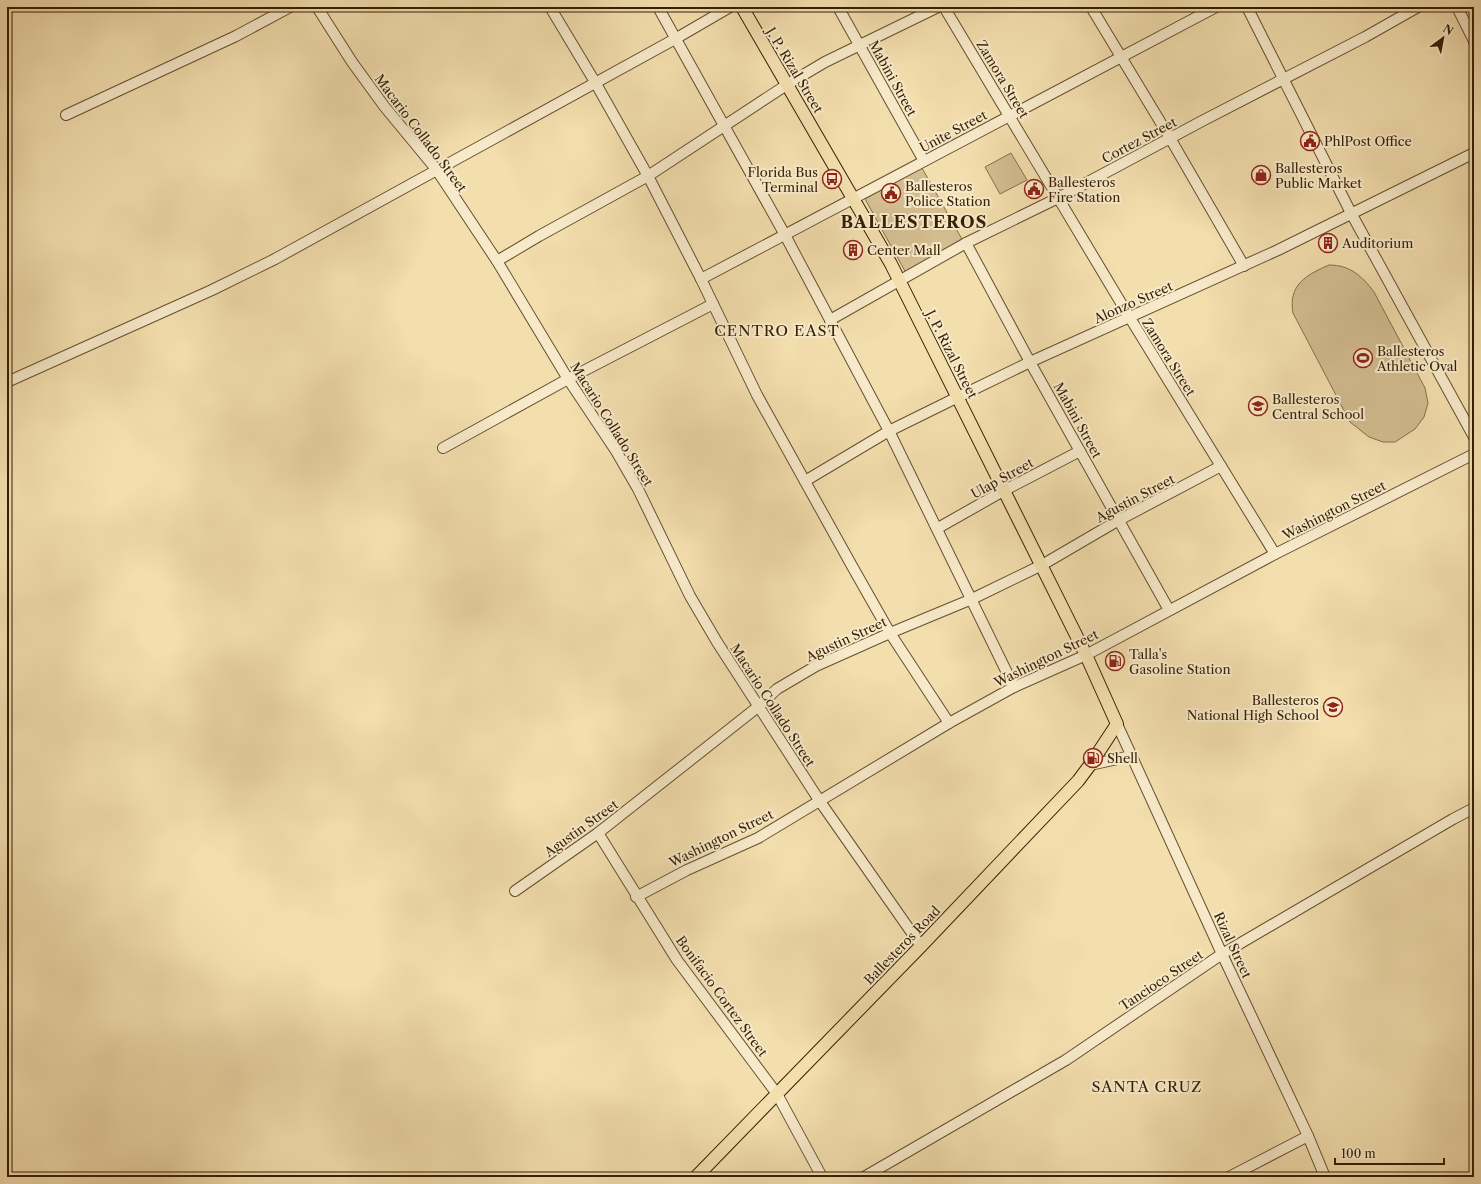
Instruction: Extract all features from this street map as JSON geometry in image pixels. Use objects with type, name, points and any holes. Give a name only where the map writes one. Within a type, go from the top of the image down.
[{"type":"main road","name":"J. P. Rizal Street","points":[[742,7],[854,198],[900,281],[1042,565],[1086,655],[1117,724]]},
{"type":"main road","name":"Ballesteros Road","points":[[696,1177],[921,946],[1078,780],[1090,765],[1117,724]]},
{"type":"street","points":[[66,115],[236,36],[290,7]]},
{"type":"street","name":"Macario Collado Street","points":[[317,7],[352,62],[384,106],[436,169],[498,261],[568,379],[616,451],[638,489],[705,622],[819,800],[921,946]]},
{"type":"street","points":[[550,7],[595,82],[648,176],[701,279],[757,395],[890,633],[949,723]]},
{"type":"street","points":[[658,7],[785,235],[889,431],[938,528],[1014,687]]},
{"type":"street","points":[[7,382],[212,290],[261,266],[675,39],[730,7]]},
{"type":"street","name":"Mabini Street","points":[[838,7],[924,161]]},
{"type":"street","points":[[498,261],[539,236],[648,176],[788,84],[826,62],[938,7]]},
{"type":"street","name":"Zamora Street","points":[[944,7],[1130,318],[1275,554]]},
{"type":"street","points":[[1091,7],[1170,138],[1244,266]]},
{"type":"street","name":"Unite Street","points":[[701,279],[1216,7]]},
{"type":"street","points":[[1247,7],[1351,213],[1474,437]]},
{"type":"street","name":"Cortez Street","points":[[830,320],[966,242],[1058,198],[1365,37],[1418,7]]},
{"type":"street","points":[[1456,7],[1474,41]]},
{"type":"street","name":"Alonzo Street","points":[[805,481],[889,431],[958,397],[1030,362],[1244,266],[1474,153]]},
{"type":"street","name":"Mabini Street","points":[[966,242],[1030,362],[1169,610]]},
{"type":"street","points":[[443,448],[568,379],[713,304]]},
{"type":"street","name":"Ulap Street","points":[[938,528],[1005,490],[1080,451]]},
{"type":"street","name":"Washington Street","points":[[636,897],[687,870],[758,838],[949,723],[1014,687],[1086,655],[1275,554],[1474,454]]},
{"type":"street","name":"Agustin Street","points":[[515,891],[598,833],[759,706],[777,689],[816,666],[972,599],[1042,565],[1119,520],[1221,466]]},
{"type":"street","name":"Rizal Street","points":[[1117,724],[1222,954],[1308,1136],[1325,1177]]},
{"type":"street","points":[[1090,765],[1131,756]]},
{"type":"street","name":"Tancioco Street","points":[[864,1177],[1066,1060],[1222,954],[1474,808]]},
{"type":"street","name":"Bonifacio Cortez Street","points":[[598,833],[636,897],[677,960],[777,1094],[822,1177]]},
{"type":"street","points":[[1229,1177],[1308,1136]]},
{"type":"shaded area","points":[[1011,153],[1027,180],[1000,194],[985,167]]},
{"type":"shaded area","points":[[922,168],[963,241],[906,273],[865,199]]},
{"type":"shaded area","name":"Ballesteros Athletic Oval","points":[[1329,265],[1343,267],[1355,272],[1374,292],[1425,388],[1428,403],[1424,417],[1415,429],[1395,442],[1383,442],[1369,437],[1350,422],[1293,313],[1293,295],[1300,282],[1306,277]]},
{"type":"place","name":"PhlPost Office","points":[[1310,141]]},
{"type":"place","name":"Ballesteros Public Market","points":[[1261,175]]},
{"type":"place","name":"Florida Bus Terminal","points":[[832,179]]},
{"type":"place","name":"Ballesteros Fire Station","points":[[1034,189]]},
{"type":"place","name":"Ballesteros Police Station","points":[[891,193]]},
{"type":"place","name":"Auditorium","points":[[1328,243]]},
{"type":"place","name":"Center Mall","points":[[853,250]]},
{"type":"place","name":"Ballesteros Athletic Oval","points":[[1363,358]]},
{"type":"place","name":"Ballesteros Central School","points":[[1258,406]]},
{"type":"place","name":"Talla's Gasoline Station","points":[[1115,661]]},
{"type":"place","name":"Ballesteros National High School","points":[[1333,707]]},
{"type":"place","name":"Shell","points":[[1093,758]]},
{"type":"district","name":"BALLESTEROS","points":[[914,222]]},
{"type":"district","name":"CENTRO EAST","points":[[777,330]]},
{"type":"district","name":"SANTA CRUZ","points":[[1147,1086]]}]
